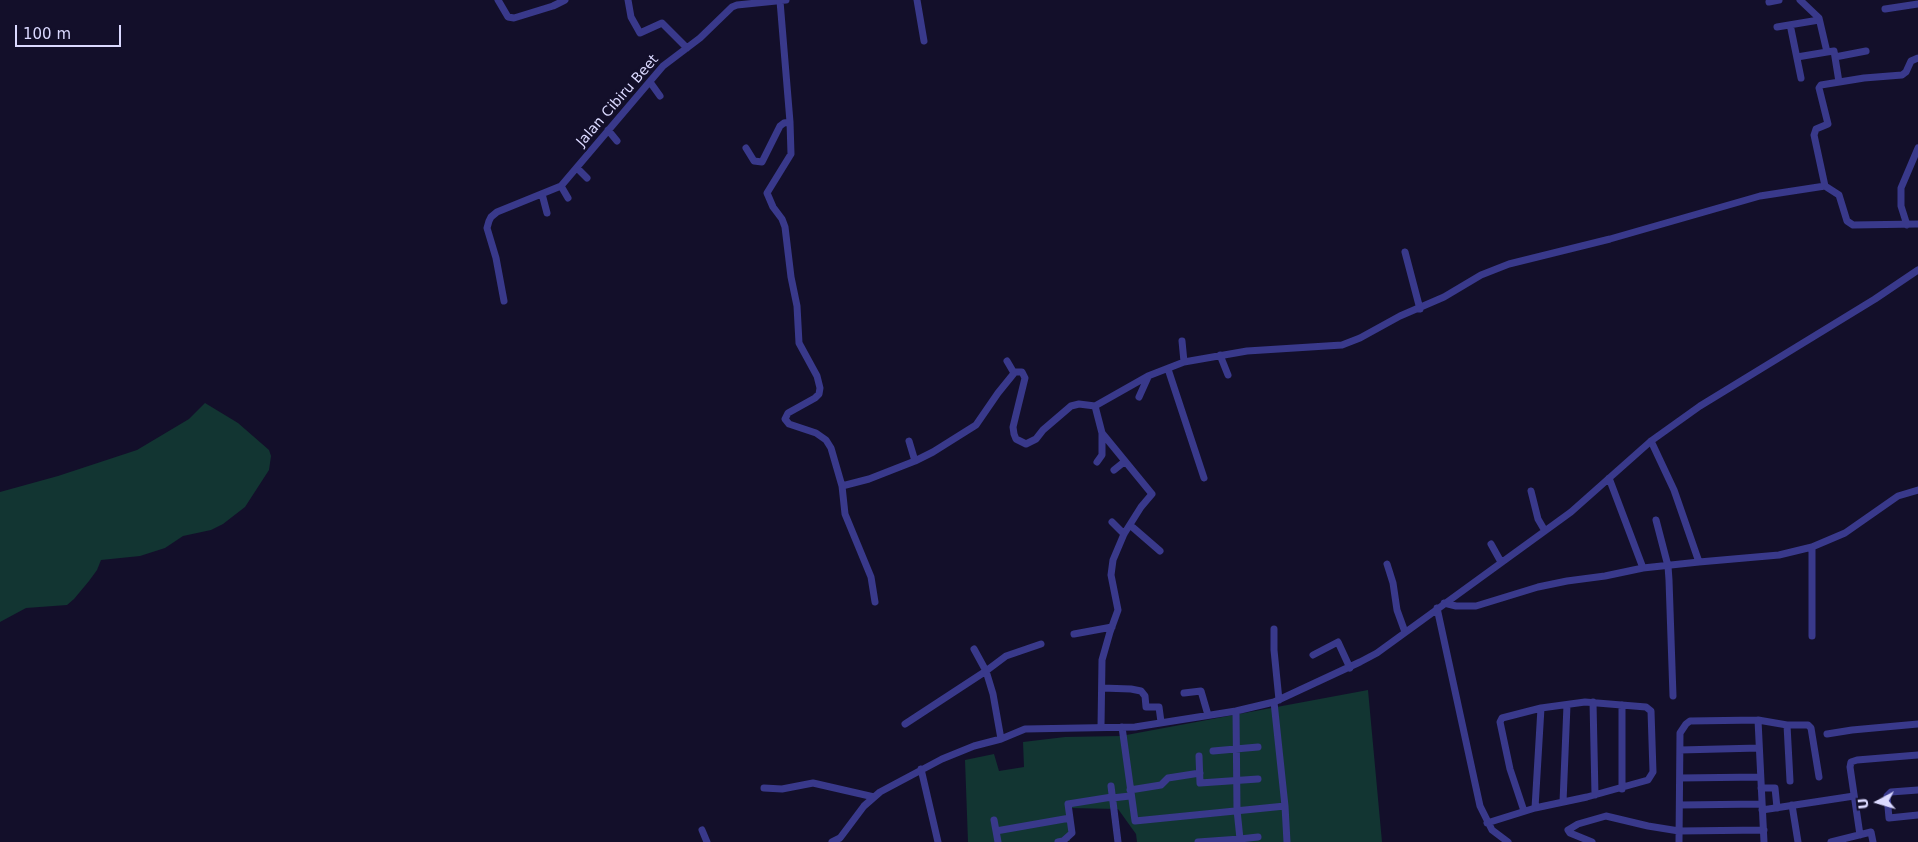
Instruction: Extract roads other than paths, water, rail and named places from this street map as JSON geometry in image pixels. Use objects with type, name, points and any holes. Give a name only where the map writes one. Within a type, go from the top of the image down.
[{"type":"street","points":[[498,0],[508,17],[514,18],[553,6],[565,0]]},
{"type":"street","points":[[628,0],[632,17],[640,33],[660,23],[687,48]]},
{"type":"street","points":[[783,0],[791,154],[767,193],[785,227],[791,278],[797,306],[799,343],[817,376],[820,388],[819,394],[815,398],[788,413],[785,419],[790,424],[816,433],[826,440],[831,448],[842,486],[845,514],[871,577],[875,602]]},
{"type":"street","name":"Jalan Cibiru Beet","points":[[504,301],[496,258],[487,228],[488,221],[497,212],[561,186],[663,66],[717,23],[734,6],[783,0]]},
{"type":"street","points":[[917,0],[924,41]]},
{"type":"street","points":[[1769,2],[1779,0]]},
{"type":"street","points":[[1800,0],[1819,20],[1828,52]]},
{"type":"street","points":[[1885,9],[1918,4]]},
{"type":"street","points":[[1777,27],[1819,20]]},
{"type":"street","points":[[1791,29],[1802,78]]},
{"type":"street","points":[[1797,57],[1834,51],[1839,82]]},
{"type":"street","points":[[1835,57],[1866,51]]},
{"type":"street","points":[[1825,186],[1814,135],[1816,129],[1828,124],[1819,88],[1823,84],[1902,75],[1906,72],[1911,61],[1918,58]]},
{"type":"street","points":[[650,82],[660,96]]},
{"type":"street","points":[[746,148],[754,161],[762,162],[780,126],[790,122]]},
{"type":"street","points":[[608,130],[617,141]]},
{"type":"street","points":[[1907,225],[1900,206],[1901,188],[1918,148]]},
{"type":"street","points":[[577,168],[587,178]]},
{"type":"street","points":[[561,186],[568,198]]},
{"type":"street","points":[[842,486],[869,479],[915,461],[976,425],[1014,373],[1022,372],[1025,378],[1013,427],[1016,439],[1021,443],[1030,444],[1071,406],[1079,404],[1095,406],[1148,376],[1184,362],[1256,351],[1342,345],[1360,338],[1400,316],[1420,309],[1444,297],[1481,274],[1509,264],[1618,237],[1760,196],[1825,186],[1839,195],[1849,224],[1868,226],[1918,224]]},
{"type":"street","points":[[542,194],[547,213]]},
{"type":"street","points":[[1404,252],[1420,309]]},
{"type":"street","points":[[832,842],[844,834],[864,806],[895,782],[963,750],[1001,739],[1025,729],[1122,727],[1236,711],[1277,701],[1350,668],[1377,653],[1545,531],[1588,498],[1651,441],[1700,406],[1875,299],[1918,270]]},
{"type":"street","points":[[1182,341],[1184,362]]},
{"type":"street","points":[[1220,355],[1228,375]]},
{"type":"street","points":[[1007,361],[1014,373]]},
{"type":"street","points":[[1168,369],[1204,478]]},
{"type":"street","points":[[1139,397],[1148,376]]},
{"type":"street","points":[[1095,406],[1102,433],[1102,455],[1097,462]]},
{"type":"street","points":[[1102,433],[1152,494],[1141,507],[1124,534],[1113,560],[1111,575],[1118,610],[1102,660],[1102,727]]},
{"type":"street","points":[[909,441],[915,461]]},
{"type":"street","points":[[1651,441],[1674,490],[1699,562]]},
{"type":"street","points":[[1114,470],[1124,462]]},
{"type":"street","points":[[1609,478],[1643,568]]},
{"type":"street","points":[[1440,606],[1476,606],[1538,587],[1643,568],[1779,555],[1812,547],[1845,533],[1898,496],[1918,490]]},
{"type":"street","points":[[1531,491],[1538,519],[1545,531]]},
{"type":"street","points":[[1656,520],[1668,566],[1673,696]]},
{"type":"street","points":[[1112,522],[1124,534]]},
{"type":"street","points":[[1130,525],[1160,551]]},
{"type":"street","points":[[1491,544],[1501,562]]},
{"type":"street","points":[[1812,547],[1812,636]]},
{"type":"street","points":[[1387,564],[1393,583],[1397,610],[1406,632]]},
{"type":"street","points":[[1440,606],[1471,771],[1480,806],[1487,823],[1505,841]]},
{"type":"street","points":[[1074,634],[1112,627]]},
{"type":"street","points":[[1274,629],[1287,842]]},
{"type":"street","points":[[1313,655],[1338,642],[1350,668]]},
{"type":"street","points":[[905,724],[1006,656],[1041,644]]},
{"type":"street","points":[[974,650],[986,671],[993,694],[1001,739]]},
{"type":"street","points":[[1102,688],[1141,690],[1145,696],[1146,707],[1158,707],[1161,722]]},
{"type":"street","points":[[1184,693],[1201,691],[1208,715]]},
{"type":"street","points":[[1487,823],[1535,808],[1622,789],[1648,780],[1653,772],[1651,711],[1646,707],[1593,702],[1541,708],[1504,716],[1500,722],[1510,769],[1524,811]]},
{"type":"street","points":[[1593,702],[1595,795]]},
{"type":"street","points":[[1564,802],[1567,705]]},
{"type":"street","points":[[1622,705],[1622,789]]},
{"type":"street","points":[[1535,808],[1541,708]]},
{"type":"street","points":[[1236,711],[1240,839]]},
{"type":"street","points":[[1758,720],[1764,842]]},
{"type":"street","points":[[1679,842],[1681,729],[1690,721],[1758,720],[1787,725],[1808,726],[1811,728],[1819,777]]},
{"type":"street","points":[[1827,734],[1918,724]]},
{"type":"street","points":[[1787,725],[1790,781]]},
{"type":"street","points":[[1122,727],[1135,821],[1285,806]]},
{"type":"street","points":[[1213,751],[1258,747]]},
{"type":"street","points":[[1680,750],[1759,748]]},
{"type":"street","points":[[1199,756],[1200,783],[1258,778]]},
{"type":"street","points":[[1860,835],[1850,767],[1851,762],[1918,756]]},
{"type":"street","points":[[922,769],[938,842]]},
{"type":"street","points":[[1058,842],[1063,841],[1072,833],[1068,804],[1112,798],[1161,785],[1168,778],[1200,773]]},
{"type":"street","points":[[1680,778],[1760,777]]},
{"type":"street","points":[[764,788],[782,789],[813,783],[874,797]]},
{"type":"street","points":[[1110,786],[1118,842]]},
{"type":"street","points":[[1761,788],[1775,788],[1777,808]]},
{"type":"street","points":[[1918,790],[1891,792],[1886,796],[1889,818],[1918,815]]},
{"type":"street","points":[[1680,805],[1777,808],[1854,796]]},
{"type":"street","points":[[1792,805],[1798,842]]},
{"type":"street","points":[[1592,842],[1570,833],[1568,830],[1578,824],[1606,816],[1678,831],[1764,830]]},
{"type":"street","points":[[996,831],[1070,818]]},
{"type":"street","points":[[994,820],[998,842]]},
{"type":"street","points":[[702,830],[707,842]]},
{"type":"street","points":[[1831,842],[1870,832],[1873,842]]},
{"type":"street","points":[[1198,842],[1258,837]]}]
